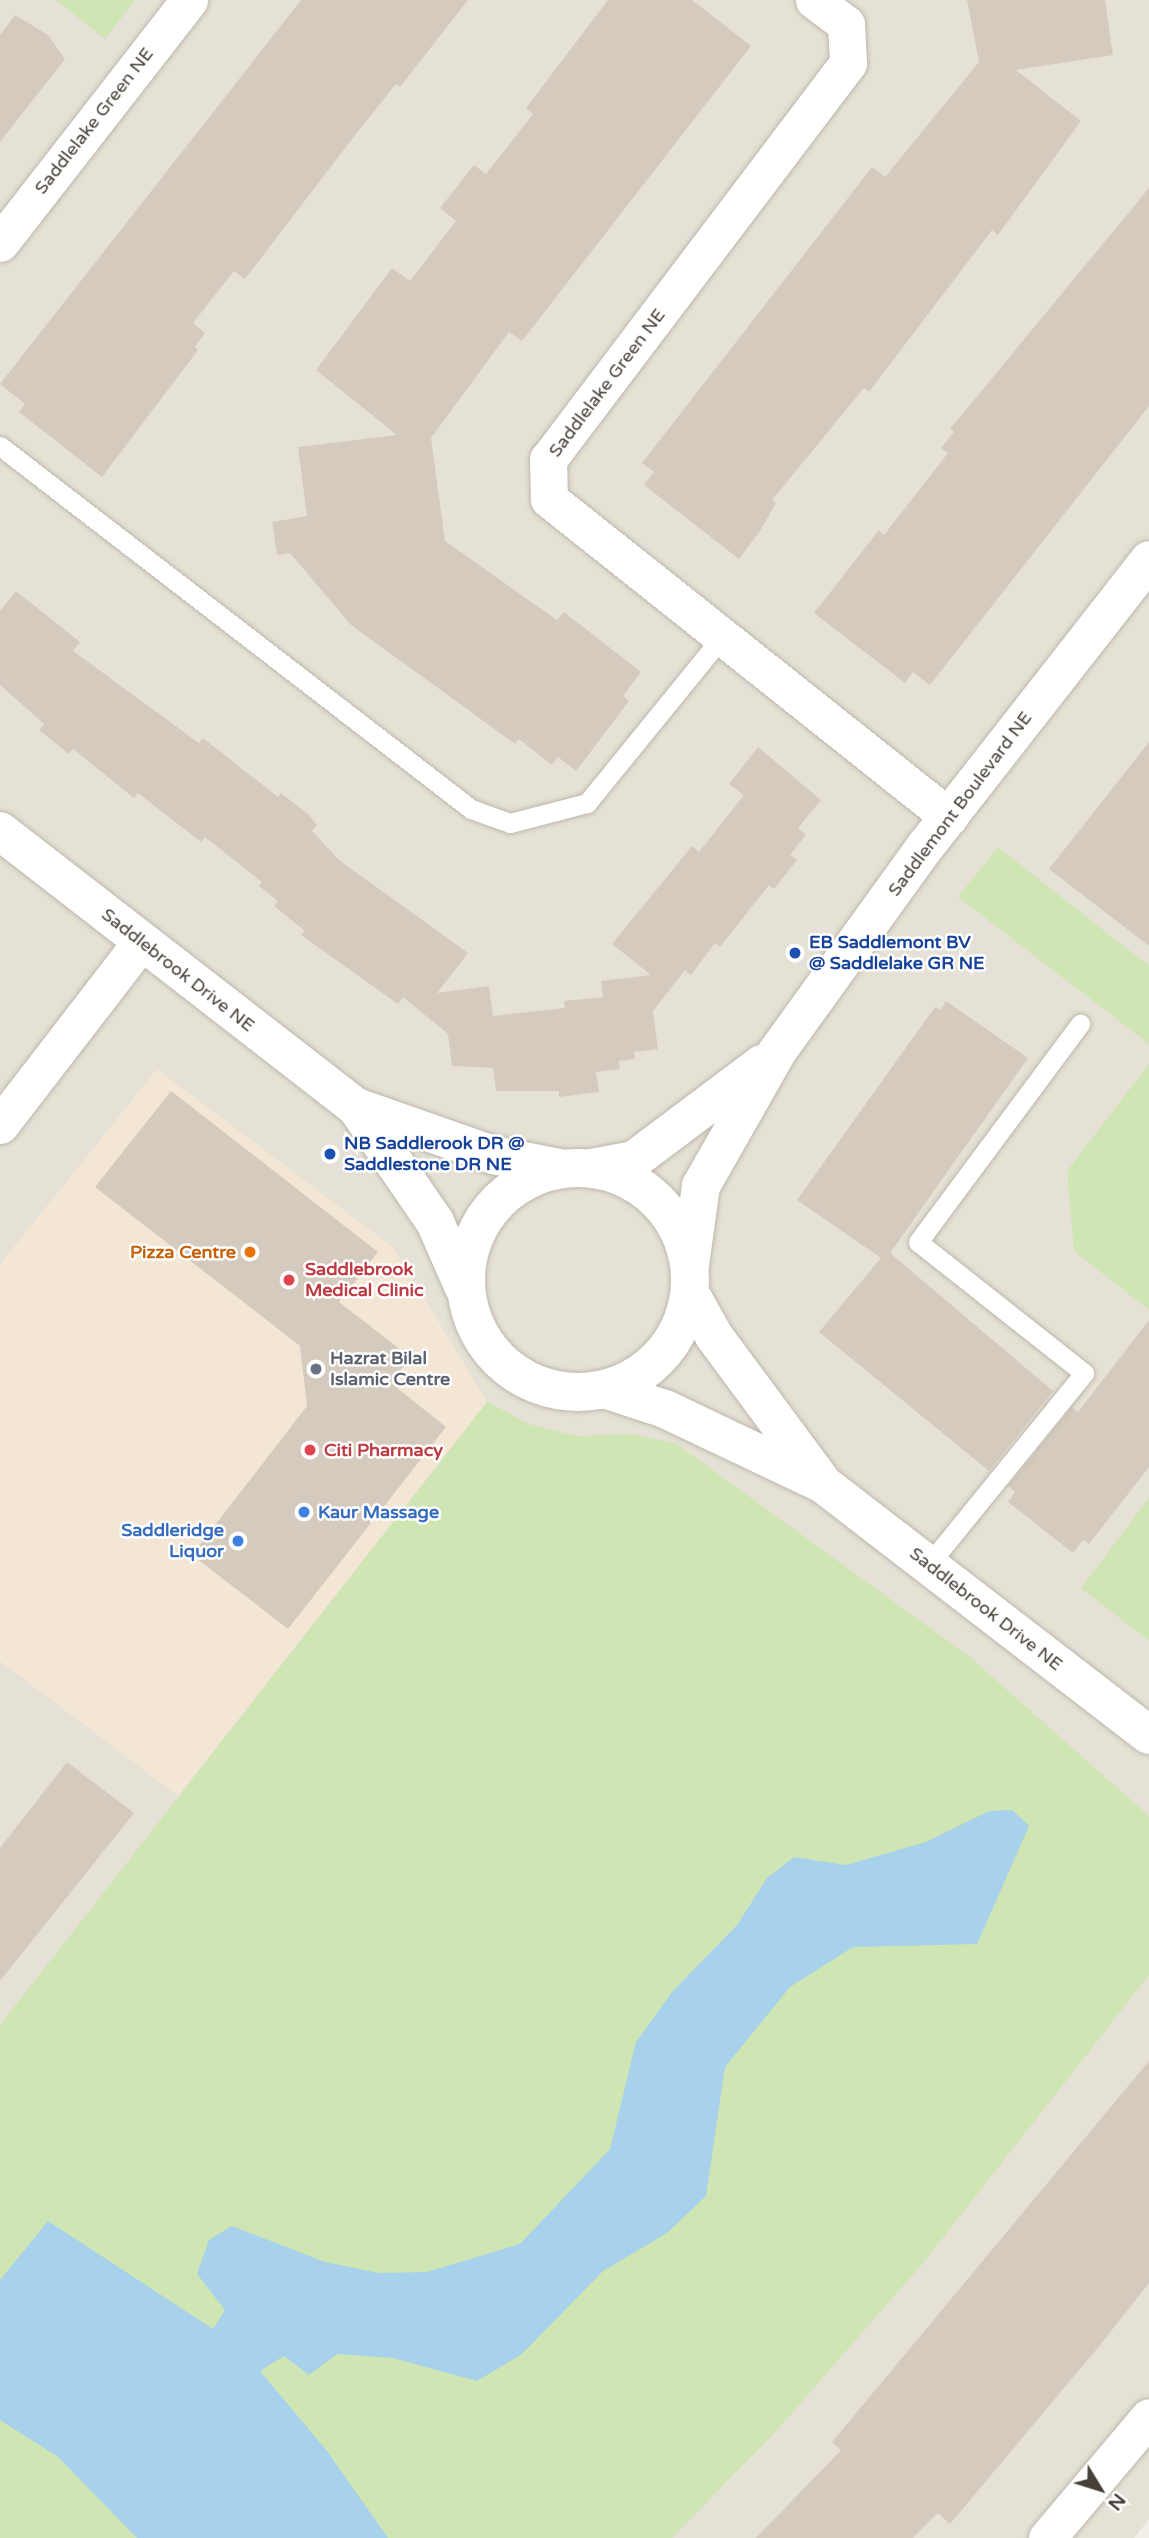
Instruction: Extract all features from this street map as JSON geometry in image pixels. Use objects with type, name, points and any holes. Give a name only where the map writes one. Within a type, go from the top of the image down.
[{"type":"street","name":"Saddlelake Green NE","points":[[0,243],[189,0]]},
{"type":"street","name":"Saddlelake Green NE","points":[[814,0],[846,24],[848,63],[548,458],[549,499],[949,817]]},
{"type":"street","name":"Saddlemont Boulevard NE","points":[[690,1279],[701,1185],[777,1052],[949,817],[1149,560]]},
{"type":"street","name":"Saddlebrook Drive NE","points":[[0,831],[356,1107],[435,1222],[464,1289]]},
{"type":"street","points":[[0,1125],[141,942]]},
{"type":"street","name":"Saddlemont Boulevard NE","points":[[576,1168],[634,1160],[777,1052]]},
{"type":"street","name":"Saddlebrook Drive NE","points":[[356,1107],[493,1155],[576,1168]]},
{"type":"street","points":[[576,1168],[623,1176],[650,1193],[676,1226],[690,1279],[681,1325],[663,1354],[638,1376],[607,1390],[557,1392],[512,1373],[479,1336],[464,1289],[469,1247],[489,1210],[521,1182],[576,1168]]},
{"type":"street","name":"Saddlebrook Drive NE","points":[[690,1279],[714,1336],[823,1484]]},
{"type":"street","name":"Saddlebrook Drive NE","points":[[607,1390],[676,1414],[823,1484],[1149,1735]]},
{"type":"street","points":[[1047,2538],[1149,2417]]},
{"type":"lane","points":[[0,446],[471,809],[510,823],[587,803],[722,637]]},
{"type":"lane","points":[[929,1564],[1084,1373],[918,1242],[1080,1024]]},
{"type":"shaded area","points":[[0,0],[1149,0],[1149,2519],[1134,2538],[0,2538]]},
{"type":"shaded area","points":[[157,1069],[394,1248],[487,1402],[178,1796],[0,1661],[0,1264]]},
{"type":"green space","points":[[56,0],[135,0],[105,39]]},
{"type":"green space","points":[[998,847],[1149,966],[1149,1044],[958,897]]},
{"type":"green space","points":[[1149,1064],[1149,1310],[1074,1251],[1067,1171]]},
{"type":"green space","points":[[487,1402],[529,1424],[576,1436],[632,1434],[677,1444],[970,1657],[1149,1816],[1149,1975],[924,2262],[778,2429],[672,2538],[0,2538],[0,2025]]},
{"type":"green space","points":[[1149,1498],[1149,1641],[1081,1588]]},
{"type":"water","points":[[1012,1810],[1029,1826],[977,1944],[853,1947],[790,1987],[725,2067],[706,2196],[667,2233],[603,2271],[522,2354],[477,2381],[393,2358],[337,2354],[309,2375],[284,2356],[260,2371],[327,2451],[388,2538],[137,2538],[57,2456],[0,2420],[0,2280],[48,2221],[213,2329],[225,2310],[197,2274],[209,2240],[232,2226],[325,2262],[379,2273],[427,2272],[520,2244],[610,2149],[636,2042],[673,1991],[737,1925],[767,1878],[794,1857],[846,1865],[926,1842],[989,1811]]},
{"type":"building","points":[[301,0],[468,0],[400,87],[396,84],[359,130],[245,279],[234,271],[193,323],[205,333],[195,347],[198,350],[102,477],[19,412],[25,404],[0,384]]},
{"type":"building","points":[[608,0],[692,0],[751,46],[522,341],[509,332],[431,438],[445,541],[557,620],[564,612],[641,672],[623,696],[629,701],[576,771],[558,757],[552,765],[519,739],[515,744],[351,625],[290,553],[277,555],[272,522],[307,516],[298,447],[397,435],[316,370],[392,268],[410,281],[456,221],[440,208],[474,165],[486,174],[533,114],[526,108]]},
{"type":"building","points":[[967,0],[1105,0],[1113,55],[1016,70],[1081,121],[998,235],[992,230],[869,392],[864,388],[772,500],[776,503],[739,559],[644,485],[654,472],[642,463],[872,167],[885,177],[979,62]]},
{"type":"building","points":[[15,15],[48,35],[65,59],[0,142],[0,35]]},
{"type":"building","points":[[1149,188],[1149,406],[930,685],[913,672],[905,683],[814,613],[879,530],[884,535],[948,453],[941,448],[954,432],[950,429]]},
{"type":"building","points":[[16,591],[80,642],[73,651],[199,743],[203,738],[278,797],[281,793],[308,814],[317,825],[312,831],[339,860],[468,953],[437,993],[489,986],[493,1016],[565,1008],[564,1001],[603,997],[601,981],[651,975],[612,944],[692,846],[699,852],[744,795],[729,784],[758,747],[821,800],[798,828],[806,835],[790,855],[797,860],[774,889],[769,885],[720,947],[715,943],[691,975],[685,970],[653,1011],[658,1049],[634,1052],[635,1059],[619,1061],[620,1069],[596,1072],[599,1092],[559,1097],[559,1091],[496,1091],[493,1068],[452,1066],[448,1034],[403,997],[398,1004],[301,935],[305,931],[274,906],[278,901],[259,886],[262,882],[205,837],[201,842],[138,793],[134,798],[73,749],[69,754],[39,730],[44,724],[0,685],[0,611]]},
{"type":"building","points":[[1149,742],[1149,946],[1049,869]]},
{"type":"building","points":[[946,1001],[1028,1058],[890,1253],[1053,1391],[989,1471],[819,1332],[881,1258],[797,1200],[935,1007],[940,1010]]},
{"type":"building","points":[[171,1091],[378,1252],[339,1302],[410,1357],[391,1383],[446,1427],[288,1629],[192,1555],[307,1406],[300,1346],[95,1187]]},
{"type":"building","points":[[1149,1320],[1149,1467],[1089,1544],[1083,1540],[1073,1553],[1008,1502],[1015,1492],[1008,1486],[1072,1407],[1078,1412]]},
{"type":"building","points":[[67,1762],[134,1813],[0,1981],[0,1848]]},
{"type":"building","points":[[1149,2061],[1149,2283],[1101,2344],[950,2524],[938,2513],[913,2538],[756,2538],[841,2450],[832,2442]]},
{"type":"place","name":"EB Saddlemont BV @ Saddlelake GR NE","points":[[795,953]]},
{"type":"place","name":"NB Saddlerook DR @ Saddlestone DR NE","points":[[330,1154]]},
{"type":"place","name":"Pizza Centre","points":[[250,1252]]},
{"type":"place","name":"Saddlebrook Medical Clinic","points":[[289,1280]]},
{"type":"place","name":"Hazrat Bilal Islamic Centre","points":[[316,1369]]},
{"type":"place","name":"Citi Pharmacy","points":[[310,1450]]},
{"type":"place","name":"Kaur Massage","points":[[304,1512]]},
{"type":"place","name":"Saddleridge Liquor","points":[[238,1541]]}]
